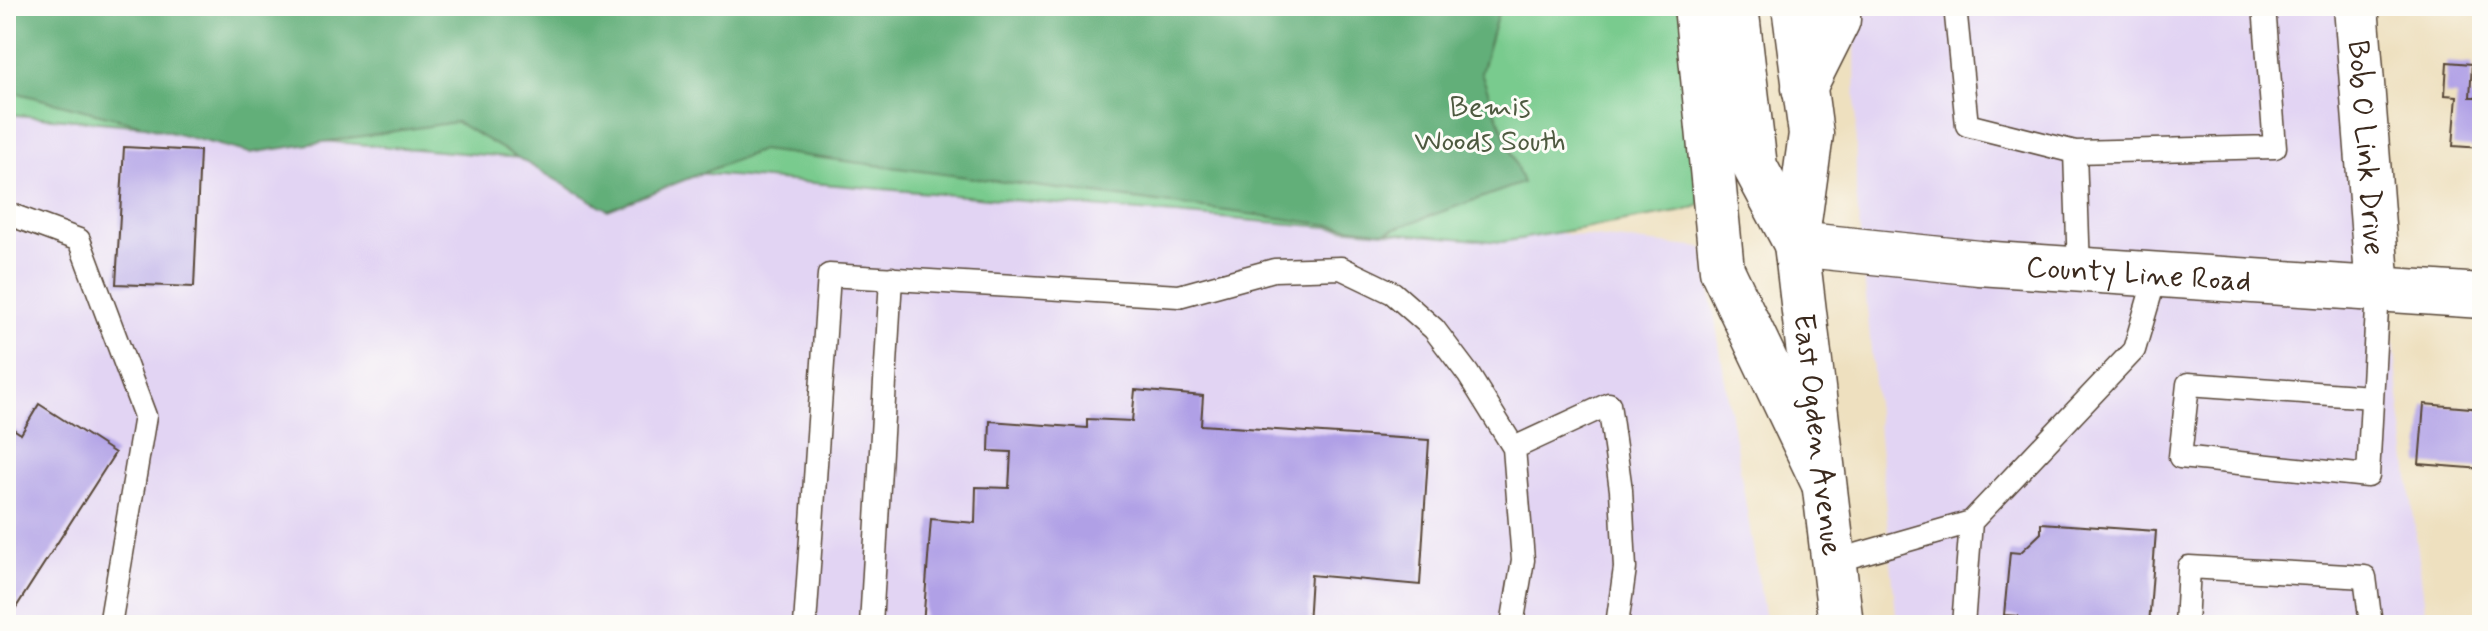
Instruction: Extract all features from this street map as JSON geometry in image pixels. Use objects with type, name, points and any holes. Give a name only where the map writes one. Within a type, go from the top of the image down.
[{"type":"main road","points":[[1696,6],[1722,270],[1823,482]]},
{"type":"main road","name":"East Ogden Avenue","points":[[1736,6],[1755,167],[1796,244]]},
{"type":"main road","name":"East Ogden Avenue","points":[[1794,6],[1811,134],[1796,244],[1841,625]]},
{"type":"main road","points":[[1804,88],[1838,20],[1838,6]]},
{"type":"main road","name":"Bob O Link Drive","points":[[2356,6],[2378,290]]},
{"type":"main road","name":"County Line Road","points":[[1796,244],[1979,263],[2482,296]]},
{"type":"lane","points":[[1955,6],[1967,125],[2075,152],[2275,147],[2264,6]]},
{"type":"lane","points":[[2075,152],[2079,270]]},
{"type":"lane","points":[[6,213],[79,240],[145,416],[110,625]]},
{"type":"lane","points":[[805,625],[829,275],[1179,296],[1274,270],[1341,268],[1393,293],[1434,329],[1468,374],[1514,448],[1523,560],[1512,625]]},
{"type":"lane","points":[[1835,561],[1971,522],[2134,350],[2156,275]]},
{"type":"lane","points":[[871,625],[891,278]]},
{"type":"lane","points":[[2372,397],[2188,384],[2180,457],[2368,476],[2378,290]]},
{"type":"lane","points":[[1514,448],[1609,404],[1621,490],[1625,568],[1617,625]]},
{"type":"lane","points":[[1963,625],[1971,522]]},
{"type":"lane","points":[[2186,625],[2189,567],[2365,577],[2371,625]]},
{"type":"shaded area","points":[[1855,6],[2363,6],[2399,396],[2427,625],[1897,625],[1856,191]]},
{"type":"shaded area","points":[[6,106],[1388,216],[1703,248],[1766,625],[6,625]]},
{"type":"green space","name":"Bemis Woods South","points":[[6,6],[1690,6],[1700,205],[1684,211],[1502,242],[6,114]]},
{"type":"green space","name":"Bemis Woods South","points":[[6,6],[1500,6],[1481,73],[1523,183],[1385,232],[761,150],[608,210],[456,122],[250,153],[6,90]]},
{"type":"building","points":[[2447,62],[2472,64],[2470,97],[2482,97],[2482,148],[2453,146],[2457,96],[2445,95]]},
{"type":"building","points":[[124,147],[200,151],[194,287],[116,284]]},
{"type":"building","points":[[1135,390],[1203,396],[1201,425],[1429,440],[1420,585],[1311,575],[1308,625],[923,625],[931,519],[975,523],[976,487],[1009,488],[1011,452],[989,451],[990,421],[1087,428],[1087,419],[1132,421]]},
{"type":"building","points":[[39,404],[115,453],[6,623],[6,424],[21,434]]},
{"type":"building","points":[[2424,404],[2482,409],[2482,469],[2419,464]]},
{"type":"building","points":[[2041,523],[2156,531],[2149,625],[2025,625],[2018,616],[2004,615],[2010,552],[2020,553],[2041,533]]}]
